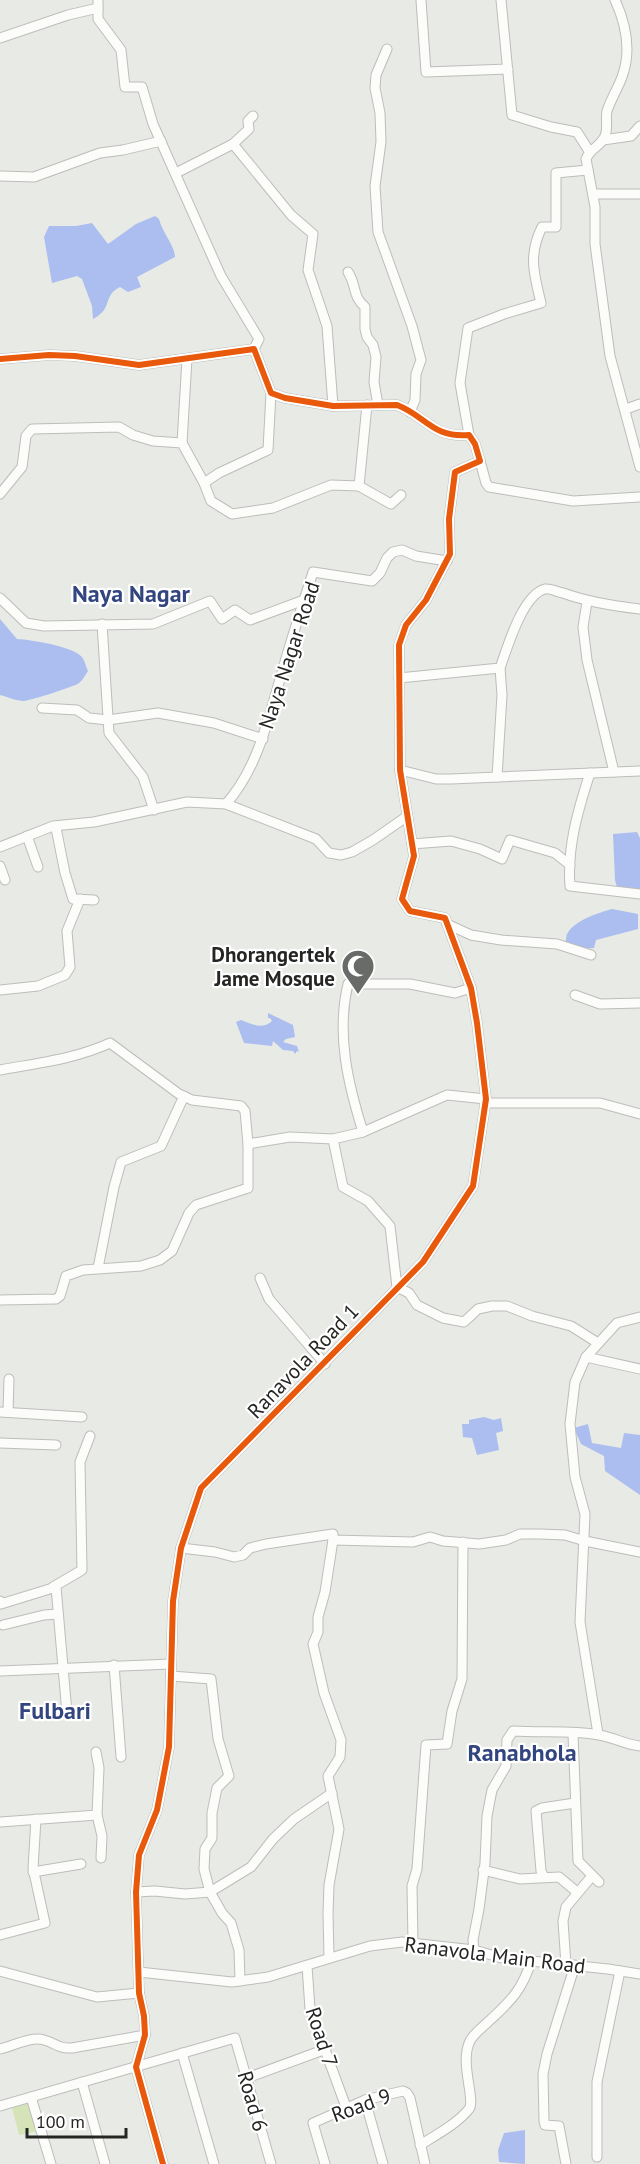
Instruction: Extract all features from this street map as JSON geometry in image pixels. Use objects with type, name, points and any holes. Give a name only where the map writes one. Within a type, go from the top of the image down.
[{"type":"street","points":[[421,0],[426,72],[508,69]]},
{"type":"street","points":[[501,0],[512,114],[551,127],[577,132],[589,151]]},
{"type":"street","points":[[615,0],[626,29],[628,43],[623,75],[608,109],[605,120],[607,132],[603,140],[589,151],[586,159],[593,194],[595,244],[610,356],[640,467]]},
{"type":"street","points":[[0,38],[98,4],[98,19],[121,50],[125,87],[142,87],[153,124],[221,276],[259,339],[254,349],[271,393],[268,450],[219,473],[204,483]]},
{"type":"street","points":[[387,49],[376,75],[375,88],[380,113],[381,142],[375,186],[378,232],[405,304],[421,360],[416,374],[415,400],[410,412]]},
{"type":"street","points":[[176,173],[233,144],[249,129],[248,122],[253,116]]},
{"type":"street","points":[[603,140],[631,136],[640,126]]},
{"type":"street","points":[[0,176],[34,177],[100,153],[131,149],[161,141]]},
{"type":"street","points":[[233,144],[291,215],[313,234],[308,270],[327,326],[333,406]]},
{"type":"street","points":[[588,170],[556,173],[556,227],[542,227],[532,266],[541,303],[468,328],[460,383],[469,435],[475,444],[489,487],[573,501],[640,497]]},
{"type":"street","points":[[593,194],[640,194]]},
{"type":"street","points":[[348,272],[355,286],[357,300],[365,307],[367,337],[373,345],[376,357],[374,381],[378,405]]},
{"type":"street","points":[[0,359],[49,355],[75,356],[139,365],[254,349]]},
{"type":"street","points":[[187,359],[182,443],[211,501],[232,514],[273,508],[331,485],[359,486],[390,504],[400,495]]},
{"type":"street","points":[[271,393],[285,398],[333,406],[397,405],[441,432],[455,436],[469,435]]},
{"type":"street","points":[[626,409],[640,404]]},
{"type":"street","points":[[359,486],[367,405]]},
{"type":"street","points":[[0,494],[22,467],[26,436],[32,429],[119,427],[133,435],[153,441],[182,443]]},
{"type":"street","points":[[480,461],[455,472],[449,519],[450,554],[426,600],[406,625],[399,645],[400,770],[414,856],[402,898],[410,911],[445,918],[447,924],[471,935],[501,940],[557,944],[591,955]]},
{"type":"street","name":"Naya Nagar Road","points":[[226,804],[237,791],[263,739],[314,572],[372,581],[380,573],[387,558],[393,552],[402,550],[416,556],[447,561]]},
{"type":"street","points":[[497,777],[502,695],[500,668],[519,616],[536,594],[544,589],[552,590],[587,602],[640,609]]},
{"type":"street","points":[[0,597],[27,623],[44,626],[153,624],[210,601],[222,619],[235,610],[250,620],[304,600]]},
{"type":"street","points":[[587,602],[583,627],[587,660],[614,772]]},
{"type":"street","points":[[102,624],[109,733],[143,777],[154,810]]},
{"type":"street","points":[[399,678],[500,668]]},
{"type":"street","points":[[42,708],[77,710],[89,718],[108,720],[158,713],[214,723],[263,739]]},
{"type":"street","points":[[400,770],[436,779],[640,771]]},
{"type":"street","points":[[590,773],[576,817],[570,865],[570,886],[640,894]]},
{"type":"street","points":[[0,848],[52,826],[94,822],[187,802],[226,804],[316,839],[329,853],[341,855],[352,852],[373,840],[406,817]]},
{"type":"street","points":[[56,828],[73,899],[94,900]]},
{"type":"street","points":[[27,836],[38,867]]},
{"type":"street","points":[[412,844],[451,841],[480,849],[502,859],[510,840],[555,853],[570,865]]},
{"type":"street","points":[[0,866],[5,880]]},
{"type":"street","points":[[0,990],[38,986],[65,975],[70,967],[67,931],[80,899]]},
{"type":"street","name":"Ranavola Road 1","points":[[145,2035],[139,1994],[136,1892],[139,1855],[157,1810],[169,1747],[173,1601],[181,1548],[201,1488],[423,1262],[473,1186],[485,1101],[471,988],[447,924]]},
{"type":"street","points":[[363,1132],[345,1063],[342,1030],[348,984],[410,984],[455,993],[471,988]]},
{"type":"street","points":[[575,995],[600,1004],[640,1003]]},
{"type":"street","points":[[0,1070],[89,1053],[110,1043],[192,1100],[241,1106],[245,1111],[248,1144],[248,1188],[196,1205],[189,1213],[172,1251],[160,1260],[141,1266],[83,1270],[66,1276],[60,1296],[56,1299],[0,1300]]},
{"type":"street","points":[[248,1144],[290,1137],[333,1139],[363,1132],[447,1095],[485,1101],[600,1103],[640,1114]]},
{"type":"street","points":[[98,1268],[121,1162],[161,1146],[184,1096]]},
{"type":"street","points":[[333,1139],[343,1187],[368,1201],[390,1226],[397,1287],[409,1293],[417,1305],[443,1318],[464,1322],[478,1309],[507,1306],[532,1316],[571,1326],[598,1343]]},
{"type":"street","points":[[260,1278],[268,1299],[325,1364]]},
{"type":"street","points":[[598,1734],[580,1622],[585,1514],[575,1477],[570,1430],[575,1382],[586,1357],[617,1323],[640,1317]]},
{"type":"street","points":[[586,1357],[640,1369]]},
{"type":"street","points":[[9,1378],[4,1412],[82,1417]]},
{"type":"street","points":[[0,1601],[1,1604],[53,1587],[82,1570],[80,1462],[90,1436]]},
{"type":"street","points":[[0,1443],[56,1445]]},
{"type":"street","points":[[181,1548],[234,1557],[243,1555],[250,1548],[266,1544],[333,1534],[326,1592],[318,1617],[318,1632],[313,1644],[324,1693],[342,1740],[340,1757],[328,1776],[339,1828],[329,1885],[329,1958]]},
{"type":"street","points":[[333,1540],[412,1542],[430,1537],[443,1541],[479,1544],[506,1540],[520,1534],[565,1535],[640,1552]]},
{"type":"street","points":[[413,1943],[412,1886],[417,1869],[426,1745],[447,1744],[452,1711],[462,1679],[463,1542]]},
{"type":"street","points":[[53,1587],[56,1587],[67,1713]]},
{"type":"street","points":[[3,1625],[58,1614]]},
{"type":"street","points":[[0,1671],[171,1664]]},
{"type":"street","points":[[114,1665],[121,1757]]},
{"type":"street","points":[[171,1676],[211,1679],[218,1739],[229,1776],[217,1788],[212,1813],[212,1838],[205,1849],[204,1869],[210,1892],[222,1913],[231,1923],[239,1950],[240,1981]]},
{"type":"street","points":[[474,1950],[473,1940],[479,1909],[485,1827],[492,1790],[506,1766],[507,1740],[513,1731],[598,1734],[633,1746],[640,1746]]},
{"type":"street","points":[[566,2164],[558,2126],[545,2125],[543,2074],[571,1965],[563,1921],[567,1904],[595,1879],[578,1861],[573,1734]]},
{"type":"street","points":[[96,1752],[99,1768],[97,1815],[102,1836],[101,1858]]},
{"type":"street","points":[[136,1892],[185,1894],[210,1892],[251,1867],[273,1839],[294,1819],[332,1793]]},
{"type":"street","points":[[544,1877],[541,1871],[536,1811],[575,1803]]},
{"type":"street","points":[[0,1822],[97,1815]]},
{"type":"street","points":[[0,1935],[45,1923],[33,1872],[36,1819]]},
{"type":"street","points":[[33,1872],[81,1864]]},
{"type":"street","points":[[483,1870],[520,1880],[559,1877],[578,1892]]},
{"type":"street","name":"Ranavola Main Road","points":[[139,1972],[232,1983],[268,1977],[370,1946],[402,1942],[474,1950],[502,1958],[640,1974]]},
{"type":"street","points":[[420,2145],[453,2123],[470,2108],[466,2053],[470,2041],[501,2008],[511,2002],[522,1985],[531,1961]]},
{"type":"street","name":"Road 7","points":[[308,1966],[309,2003],[346,2107]]},
{"type":"street","points":[[0,1971],[98,1997],[139,1994]]},
{"type":"street","points":[[597,2157],[597,2082],[621,1971]]},
{"type":"street","points":[[0,2049],[37,2039],[46,2040],[60,2049],[145,2035],[136,2067],[163,2164]]},
{"type":"street","name":"Road 6","points":[[182,2053],[235,2038],[271,2164]]},
{"type":"street","points":[[247,2078],[326,2049]]},
{"type":"street","points":[[0,2106],[182,2053],[214,2164]]},
{"type":"street","points":[[82,2082],[105,2164]]},
{"type":"street","name":"Road 9","points":[[325,2164],[313,2123],[365,2100],[403,2091],[407,2093],[425,2164]]},
{"type":"street","points":[[31,2097],[51,2164]]},
{"type":"street","points":[[365,2100],[383,2164]]},
{"type":"green space","points":[[31,2103],[40,2131],[19,2135],[12,2107]]},
{"type":"water","points":[[155,216],[159,219],[175,257],[137,277],[141,287],[128,292],[120,287],[111,294],[104,311],[93,319],[92,306],[82,279],[77,276],[52,283],[44,237],[49,226],[76,226],[92,223],[108,244],[136,224]]},
{"type":"water","points":[[0,619],[17,639],[51,644],[77,653],[82,657],[88,671],[83,679],[70,687],[24,701],[0,695]]},
{"type":"water","points":[[637,832],[640,838],[640,891],[618,891],[615,880],[613,834]]},
{"type":"water","points":[[612,909],[638,914],[638,929],[596,940],[594,948],[578,949],[565,945],[567,934],[575,925]]},
{"type":"water","points":[[268,1013],[293,1025],[295,1037],[283,1042],[297,1046],[299,1052],[295,1054],[293,1051],[283,1050],[273,1041],[272,1046],[244,1043],[236,1022],[241,1020],[257,1025],[268,1024],[272,1021],[268,1018]]},
{"type":"water","points":[[484,1417],[494,1420],[501,1418],[503,1431],[496,1433],[499,1450],[477,1455],[472,1438],[463,1437],[462,1424],[469,1424],[469,1420]]},
{"type":"water","points":[[588,1424],[592,1443],[621,1448],[624,1433],[640,1435],[640,1495],[605,1471],[604,1456],[581,1444],[574,1428]]},
{"type":"water","points":[[525,2130],[525,2164],[499,2162],[498,2150],[504,2133]]},
{"type":"cycle path","points":[[0,359],[49,355],[75,356],[139,365],[254,349],[271,393],[285,398],[333,406],[397,405],[438,430],[456,435],[469,435],[475,444],[480,461],[455,472],[449,519],[450,554],[426,600],[406,625],[399,645],[400,770],[414,856],[402,899],[410,911],[445,918],[471,988],[486,1099],[473,1186],[423,1262],[201,1488],[181,1548],[173,1601],[169,1747],[157,1810],[139,1855],[136,1892],[139,1993],[145,2035],[136,2067],[163,2164]]},
{"type":"place","name":"Dhorangertek Jame Mosque","points":[[358,995]]},
{"type":"district","name":"Naya Nagar","points":[[131,593]]},
{"type":"district","name":"Fulbari","points":[[55,1710]]},
{"type":"district","name":"Ranabhola","points":[[522,1752]]}]
